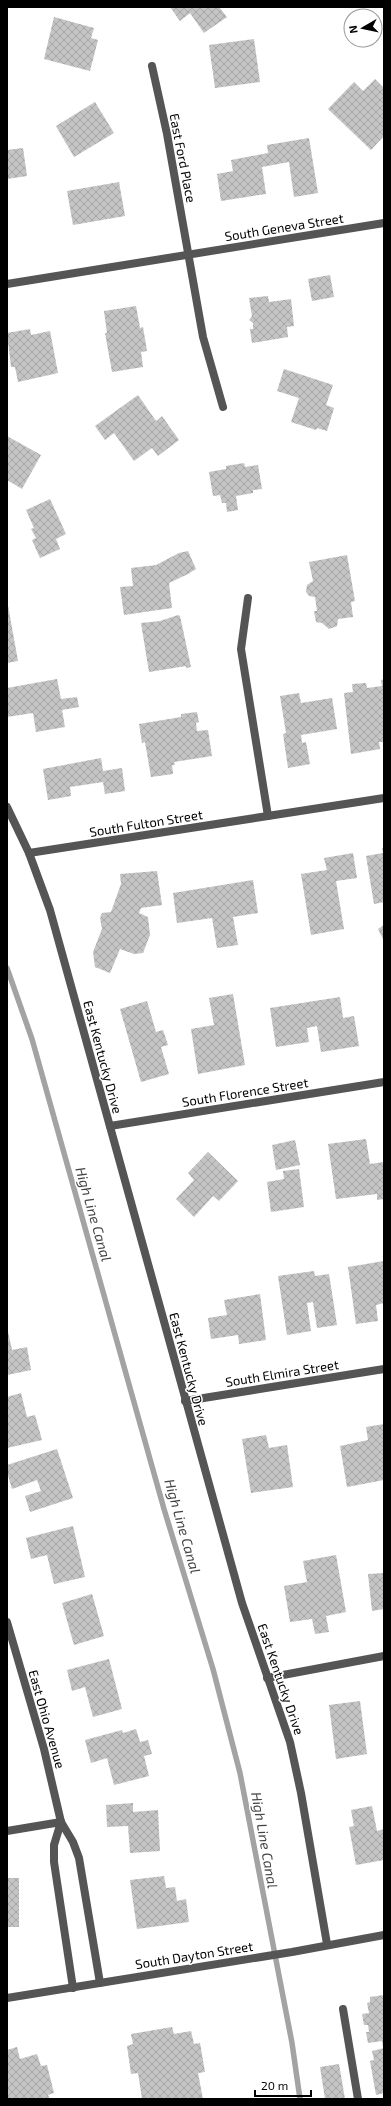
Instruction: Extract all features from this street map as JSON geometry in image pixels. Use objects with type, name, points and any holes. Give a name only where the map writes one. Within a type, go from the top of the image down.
[{"type":"street","name":"East Ford Place","points":[[152,66],[168,134],[188,255]]},
{"type":"street","name":"South Geneva Street","points":[[7,284],[384,224]]},
{"type":"street","points":[[188,255],[203,337],[223,407]]},
{"type":"street","points":[[248,598],[241,649],[268,816]]},
{"type":"street","name":"South Fulton Street","points":[[28,852],[384,798]]},
{"type":"street","name":"East Kentucky Drive","points":[[7,807],[28,852],[54,923],[185,1401],[244,1609],[295,1762],[327,1944]]},
{"type":"street","name":"South Florence Street","points":[[110,1126],[384,1082]]},
{"type":"street","name":"South Elmira Street","points":[[185,1401],[384,1369]]},
{"type":"street","name":"East Ohio Avenue","points":[[7,1622],[49,1770],[61,1822],[73,1842],[81,1866],[100,1983]]},
{"type":"street","points":[[267,1678],[321,1666],[384,1656]]},
{"type":"street","points":[[7,1831],[61,1822]]},
{"type":"street","name":"East Ohio Avenue","points":[[61,1822],[54,1845],[54,1866],[73,1988]]},
{"type":"street","name":"South Dayton Street","points":[[7,1998],[384,1935]]},
{"type":"street","points":[[343,2009],[358,2099]]},
{"type":"building","points":[[170,7],[219,7],[227,17],[204,33],[190,13],[180,21]]},
{"type":"building","points":[[54,17],[94,28],[91,38],[98,40],[90,71],[44,59]]},
{"type":"building","points":[[254,39],[260,82],[215,88],[209,45]]},
{"type":"building","points":[[375,79],[384,88],[384,136],[371,150],[328,109],[354,82],[363,91]]},
{"type":"building","points":[[95,102],[114,133],[74,157],[56,126]]},
{"type":"building","points":[[309,138],[318,193],[294,197],[289,162],[262,167],[266,194],[221,201],[217,174],[233,171],[231,160],[268,153],[267,145]]},
{"type":"building","points":[[23,148],[27,176],[7,179],[7,150]]},
{"type":"building","points":[[119,182],[125,216],[73,225],[67,191]]},
{"type":"building","points":[[330,275],[334,297],[312,301],[308,279]]},
{"type":"building","points":[[268,296],[269,302],[291,299],[294,326],[287,327],[288,337],[252,343],[250,329],[253,329],[253,323],[249,320],[252,316],[249,298]]},
{"type":"building","points":[[136,306],[140,328],[143,327],[147,351],[141,352],[143,367],[112,372],[105,333],[107,333],[104,311]]},
{"type":"building","points":[[30,329],[31,335],[50,331],[58,373],[18,382],[15,367],[11,367],[7,333]]},
{"type":"building","points":[[284,369],[333,385],[326,405],[334,408],[327,431],[317,428],[316,430],[291,422],[299,398],[277,391]]},
{"type":"building","points":[[138,395],[156,421],[162,416],[179,440],[158,456],[152,448],[134,461],[114,433],[105,440],[95,426]]},
{"type":"building","points":[[7,436],[41,455],[22,489],[7,480]]},
{"type":"building","points":[[244,463],[245,467],[258,465],[262,489],[253,490],[253,493],[236,496],[238,510],[227,512],[226,503],[222,503],[220,495],[213,496],[209,472],[226,469],[226,466]]},
{"type":"building","points":[[50,499],[66,534],[56,539],[60,549],[40,558],[32,540],[36,538],[31,529],[34,528],[26,510]]},
{"type":"building","points":[[188,551],[196,569],[169,583],[172,608],[124,615],[120,587],[133,586],[131,568],[156,565],[179,553]]},
{"type":"building","points":[[347,555],[355,601],[351,602],[353,617],[338,619],[337,626],[329,629],[322,623],[316,622],[314,611],[317,611],[315,597],[309,596],[306,592],[307,585],[313,581],[309,562]]},
{"type":"building","points":[[7,600],[18,661],[7,663]]},
{"type":"building","points":[[178,615],[180,616],[191,667],[186,668],[186,666],[149,672],[141,623],[160,621]]},
{"type":"building","points":[[57,679],[61,699],[77,697],[79,707],[62,710],[65,727],[36,732],[33,713],[7,717],[7,688]]},
{"type":"building","points":[[384,679],[384,742],[379,742],[380,749],[351,754],[344,693],[353,692],[352,684],[366,683],[367,688],[382,686],[381,680]]},
{"type":"building","points":[[299,693],[301,703],[332,698],[337,729],[301,735],[302,743],[306,742],[310,764],[288,768],[283,734],[286,733],[280,696]]},
{"type":"building","points":[[197,712],[199,722],[196,723],[197,731],[208,730],[212,756],[174,762],[175,765],[172,765],[173,774],[151,777],[145,742],[142,743],[139,724],[181,717],[181,714]]},
{"type":"building","points":[[101,758],[103,771],[122,768],[125,791],[105,794],[103,782],[70,787],[71,796],[48,800],[43,769]]},
{"type":"building","points":[[382,848],[384,848],[384,902],[374,904],[366,856],[383,853]]},
{"type":"building","points":[[353,853],[357,878],[336,881],[344,929],[311,935],[301,874],[327,870],[324,858]]},
{"type":"building","points":[[157,871],[162,905],[141,908],[139,913],[148,917],[150,935],[143,953],[134,954],[120,949],[110,973],[95,967],[93,952],[102,929],[100,918],[102,913],[111,912],[121,884],[120,874]]},
{"type":"building","points":[[253,880],[258,913],[233,917],[238,945],[217,948],[212,918],[177,923],[173,893]]},
{"type":"building","points":[[384,925],[384,941],[378,929]]},
{"type":"building","points":[[233,994],[245,1065],[198,1074],[191,1029],[214,1025],[209,998]]},
{"type":"building","points":[[340,997],[343,1018],[354,1016],[359,1046],[321,1052],[317,1026],[307,1028],[309,1042],[276,1047],[270,1008]]},
{"type":"building","points":[[147,1001],[156,1032],[163,1030],[168,1045],[161,1047],[169,1074],[141,1082],[120,1009]]},
{"type":"building","points":[[366,1139],[370,1164],[384,1162],[384,1199],[377,1200],[377,1194],[336,1199],[328,1144]]},
{"type":"building","points":[[295,1140],[300,1165],[276,1170],[272,1145]]},
{"type":"building","points":[[208,1152],[238,1181],[219,1201],[213,1196],[194,1217],[176,1199],[194,1180],[188,1173]]},
{"type":"building","points":[[299,1169],[304,1207],[271,1212],[267,1182],[284,1179],[283,1171]]},
{"type":"building","points":[[384,1261],[384,1303],[376,1305],[378,1321],[356,1324],[348,1267]]},
{"type":"building","points":[[314,1271],[315,1276],[329,1274],[337,1325],[317,1328],[313,1302],[307,1303],[311,1331],[287,1335],[278,1276]]},
{"type":"building","points":[[260,1294],[266,1340],[239,1344],[238,1335],[211,1339],[208,1318],[227,1315],[224,1300]]},
{"type":"building","points":[[7,1327],[12,1350],[27,1347],[31,1370],[7,1375]]},
{"type":"building","points":[[21,1393],[27,1417],[35,1415],[42,1440],[7,1448],[7,1397]]},
{"type":"building","points":[[384,1424],[384,1480],[347,1487],[340,1446],[368,1440],[366,1427]]},
{"type":"building","points":[[266,1435],[269,1448],[287,1445],[293,1487],[251,1493],[242,1439]]},
{"type":"building","points":[[57,1449],[73,1498],[30,1512],[25,1496],[41,1491],[37,1480],[12,1489],[7,1472],[7,1465]]},
{"type":"building","points":[[73,1526],[85,1577],[54,1584],[47,1555],[31,1559],[26,1538]]},
{"type":"building","points":[[336,1555],[346,1612],[326,1616],[329,1632],[315,1634],[312,1619],[290,1622],[284,1586],[307,1582],[303,1561]]},
{"type":"building","points":[[384,1573],[384,1609],[372,1611],[368,1574]]},
{"type":"building","points":[[92,1594],[104,1636],[74,1645],[62,1603]]},
{"type":"building","points":[[109,1659],[122,1709],[93,1717],[85,1687],[72,1691],[67,1670]]},
{"type":"building","points":[[360,1701],[367,1754],[336,1759],[329,1705]]},
{"type":"building","points":[[136,1729],[140,1742],[148,1740],[152,1754],[144,1756],[149,1776],[114,1785],[107,1758],[91,1763],[85,1740],[122,1730],[123,1733]]},
{"type":"building","points":[[133,1803],[133,1812],[158,1810],[160,1851],[130,1853],[128,1826],[107,1827],[106,1805]]},
{"type":"building","points":[[372,1806],[377,1831],[384,1829],[384,1860],[356,1865],[349,1827],[354,1826],[351,1810]]},
{"type":"building","points":[[164,1876],[166,1888],[175,1887],[177,1901],[186,1899],[189,1922],[137,1929],[130,1880]]},
{"type":"building","points":[[7,1878],[19,1878],[19,1927],[7,1927]]},
{"type":"building","points":[[384,1995],[383,2048],[382,2041],[368,2043],[366,2032],[369,2032],[368,2025],[364,2025],[362,2014],[369,2013],[367,2003],[370,2002],[370,1997]]},
{"type":"building","points":[[172,2027],[174,2034],[191,2031],[194,2044],[200,2043],[205,2072],[198,2073],[203,2099],[142,2099],[138,2073],[131,2074],[127,2046],[133,2044],[131,2034]]},
{"type":"building","points":[[17,2047],[20,2059],[37,2054],[41,2066],[47,2065],[54,2093],[48,2095],[50,2099],[7,2099],[7,2050]]},
{"type":"building","points":[[384,2048],[384,2093],[376,2095],[370,2061],[374,2060],[372,2051]]},
{"type":"building","points":[[339,2064],[345,2099],[325,2099],[320,2067]]},
{"type":"waterway","name":"High Line Canal","points":[[7,968],[32,1039],[164,1509],[213,1669],[240,1773],[292,2043],[300,2099]]}]
